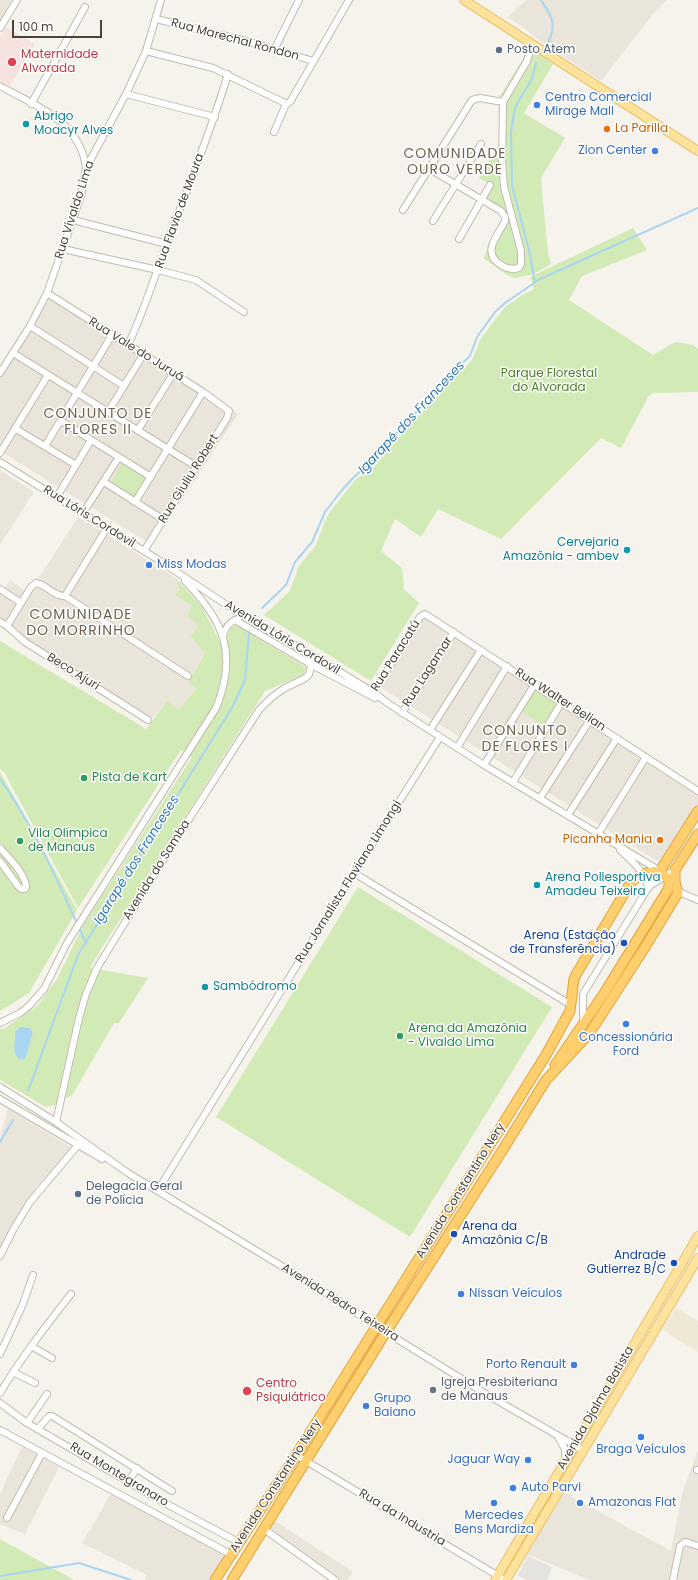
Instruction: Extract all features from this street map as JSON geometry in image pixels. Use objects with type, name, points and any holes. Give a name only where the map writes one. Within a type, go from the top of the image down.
[{"type":"highway","points":[[663,873],[698,810]]},
{"type":"highway","points":[[678,891],[675,882],[675,870],[698,834]]},
{"type":"highway","points":[[546,1080],[605,992],[669,888],[669,880],[663,873],[651,871],[642,874]]},
{"type":"highway","name":"Avenida Constantino Nery","points":[[216,1580],[296,1455],[546,1054],[566,1020],[571,1006],[574,979],[577,973],[628,887],[633,880],[642,874]]},
{"type":"highway","name":"Avenida Constantino Nery","points":[[232,1580],[386,1332],[546,1080],[590,1034],[647,944],[678,891]]},
{"type":"main road","points":[[464,0],[698,151]]},
{"type":"main road","name":"Avenida Djalma Batista","points":[[501,1579],[564,1463],[698,1236]]},
{"type":"main road","name":"Avenida Djalma Batista","points":[[501,1579],[583,1450],[698,1258]]},
{"type":"street","points":[[0,27],[17,0]]},
{"type":"street","points":[[153,0],[161,1]]},
{"type":"street","points":[[274,50],[299,0]]},
{"type":"street","points":[[274,132],[286,104],[290,102],[349,0]]},
{"type":"street","name":"Rua Vivaldo Lima","points":[[0,373],[30,326],[47,294],[81,196],[86,168],[126,94],[146,51],[161,1]]},
{"type":"street","points":[[31,104],[86,7]]},
{"type":"street","name":"Rua Marechal Rondon","points":[[156,18],[250,42],[313,61]]},
{"type":"street","points":[[428,168],[501,211],[505,217],[505,221],[490,252],[494,260],[502,265],[510,269],[519,268],[521,264],[521,251],[504,187],[502,162],[503,102],[527,61],[532,44]]},
{"type":"street","points":[[546,53],[550,45]]},
{"type":"street","points":[[146,51],[213,68],[228,74],[286,104]]},
{"type":"street","name":"Rua Flavio de Moura","points":[[128,345],[143,312],[215,117],[228,74]]},
{"type":"street","points":[[0,86],[58,119],[68,128],[82,149],[86,168]]},
{"type":"street","points":[[126,94],[215,117]]},
{"type":"street","points":[[403,210],[472,100],[480,98],[503,102]]},
{"type":"street","points":[[433,221],[481,144]]},
{"type":"street","points":[[459,239],[490,185]]},
{"type":"street","points":[[501,211],[509,207]]},
{"type":"street","points":[[73,220],[167,244]]},
{"type":"street","points":[[63,249],[196,280],[244,312]]},
{"type":"street","name":"Rua Vale do Juruá","points":[[47,294],[225,407]]},
{"type":"street","points":[[30,326],[124,386]]},
{"type":"street","points":[[45,446],[112,335]]},
{"type":"street","points":[[13,353],[197,468]]},
{"type":"street","points":[[108,412],[143,355]]},
{"type":"street","points":[[138,430],[173,374]]},
{"type":"street","points":[[0,453],[48,375]]},
{"type":"street","points":[[135,502],[203,392]]},
{"type":"street","name":"Rua Giuliu Robert","points":[[144,552],[228,418],[230,411],[225,407]]},
{"type":"street","points":[[61,421],[151,477]]},
{"type":"street","points":[[16,429],[76,465]]},
{"type":"street","points":[[57,497],[91,440]]},
{"type":"street","points":[[83,514],[119,458]]},
{"type":"street","name":"Rua Lóris Cordovil","points":[[0,462],[177,572]]},
{"type":"street","points":[[104,482],[164,520]]},
{"type":"street","points":[[65,596],[107,528]]},
{"type":"street","points":[[0,1023],[20,1012],[37,997],[49,981],[67,943],[216,708],[226,677],[226,645],[209,608],[177,572]]},
{"type":"street","name":"Avenida Lóris Cordovil","points":[[177,572],[248,619],[309,653],[484,765],[663,873]]},
{"type":"street","points":[[7,626],[31,587],[36,583],[40,584],[60,596],[65,596],[188,676]]},
{"type":"street","points":[[0,589],[21,603]]},
{"type":"street","name":"Rua Walter Belian","points":[[420,617],[424,614],[428,615],[698,791]]},
{"type":"street","name":"Rua Paracatú","points":[[372,694],[420,617]]},
{"type":"street","points":[[223,636],[225,627],[235,620],[248,619]]},
{"type":"street","name":"Avenida Lóris Cordovil","points":[[235,620],[312,665],[372,694]]},
{"type":"street","name":"Beco Ajuri","points":[[0,622],[7,626],[25,642],[148,720]]},
{"type":"street","name":"Rua Lagamar","points":[[402,713],[454,632]]},
{"type":"street","points":[[430,730],[481,650]]},
{"type":"street","points":[[309,653],[312,665]]},
{"type":"street","name":"Avenida do Samba","points":[[56,1122],[79,1018],[86,994],[97,968],[183,828],[259,710],[272,696],[306,678],[309,675],[312,665]]},
{"type":"street","points":[[458,748],[507,666]]},
{"type":"street","points":[[484,765],[535,684]]},
{"type":"street","points":[[513,782],[562,702]]},
{"type":"street","points":[[540,798],[590,720]]},
{"type":"street","name":"Rua Jornalista Flaviano Limongi","points":[[158,1190],[440,737]]},
{"type":"street","points":[[568,815],[617,738]]},
{"type":"street","points":[[598,834],[646,757]]},
{"type":"street","name":"Avenida Lóris Cordovil","points":[[609,840],[642,874],[648,888]]},
{"type":"street","points":[[0,848],[16,866],[25,880],[25,888],[21,889],[18,886],[0,861]]},
{"type":"street","points":[[583,1023],[583,994],[650,885],[663,873],[675,870]]},
{"type":"street","points":[[354,873],[571,1006]]},
{"type":"street","points":[[678,891],[698,899]]},
{"type":"street","name":"Avenida Pedro Teixeira","points":[[0,1087],[56,1122],[125,1171],[336,1299],[376,1326],[491,1397],[583,1450]]},
{"type":"street","name":"Avenida Pedro Teixeira","points":[[0,1099],[118,1169],[125,1171]]},
{"type":"street","points":[[34,1120],[42,1119],[46,1116]]},
{"type":"street","points":[[0,1256],[13,1230],[30,1202],[78,1145]]},
{"type":"street","points":[[0,1354],[18,1316],[33,1275]]},
{"type":"street","points":[[0,1393],[12,1372],[71,1294]]},
{"type":"street","points":[[31,1346],[52,1358]]},
{"type":"street","points":[[12,1372],[35,1383]]},
{"type":"street","points":[[27,1423],[46,1394]]},
{"type":"street","name":"Rua Montegranaro","points":[[0,1403],[27,1423],[180,1512],[240,1543]]},
{"type":"street","points":[[38,1429],[49,1416],[52,1416],[172,1491]]},
{"type":"street","points":[[0,1430],[232,1555]]},
{"type":"street","points":[[556,1434],[565,1449],[566,1455],[564,1463]]},
{"type":"street","points":[[7,1518],[42,1453]]},
{"type":"street","name":"Rua da Industria","points":[[296,1455],[501,1579]]},
{"type":"street","points":[[129,1481],[137,1468]]},
{"type":"street","points":[[264,1529],[335,1580]]},
{"type":"street","points":[[673,1580],[680,1546],[685,1542],[698,1546]]},
{"type":"shaded area","points":[[0,0],[11,0],[0,22]]},
{"type":"shaded area","points":[[526,0],[667,0],[658,8],[601,81],[550,48],[508,17]]},
{"type":"shaded area","name":"Maternidade Alvorada","points":[[6,27],[35,44],[10,86],[0,80],[0,37]]},
{"type":"shaded area","name":"CONJUNTO DE FLORES II","points":[[47,293],[238,414],[152,545],[0,451],[0,375]]},
{"type":"shaded area","points":[[0,470],[34,492],[0,545]]},
{"type":"shaded area","name":"COMUNIDADE DO MORRINHO","points":[[78,517],[176,578],[179,590],[193,606],[199,626],[190,637],[205,652],[188,683],[196,689],[179,711],[167,701],[153,718],[24,638],[17,629],[0,619],[0,587],[4,589],[10,580],[27,592],[36,578],[38,579]]},
{"type":"shaded area","name":"CONJUNTO DE FLORES I","points":[[425,609],[698,789],[698,806],[659,862],[375,684]]},
{"type":"shaded area","points":[[8,1108],[73,1149],[36,1187],[0,1252],[0,1139]]},
{"type":"shaded area","points":[[676,1308],[698,1321],[698,1352],[662,1330]]},
{"type":"shaded area","points":[[22,1447],[59,1467],[25,1534],[0,1524],[0,1494]]},
{"type":"shaded area","points":[[698,1450],[698,1580],[590,1580],[526,1554],[563,1492],[671,1551],[683,1491]]},
{"type":"shaded area","points":[[111,1494],[225,1555],[209,1580],[145,1580],[147,1575],[82,1543]]},
{"type":"shaded area","points":[[275,1521],[353,1572],[347,1580],[327,1580],[266,1534]]},
{"type":"shaded area","points":[[528,1556],[552,1567],[547,1580],[528,1580],[517,1576]]},
{"type":"green space","points":[[530,48],[553,64],[524,113],[565,138],[541,178],[548,254],[551,264],[534,274],[515,278],[507,275],[483,258],[503,220],[503,215],[481,197],[488,183],[479,178],[499,144],[500,107],[498,99]]},
{"type":"green space","name":"Parque Florestal do Alvorada","points":[[633,228],[647,250],[582,276],[569,300],[653,355],[675,342],[693,345],[698,349],[698,392],[653,393],[648,397],[621,448],[601,438],[501,539],[438,509],[421,537],[395,519],[381,551],[402,568],[404,589],[419,603],[371,681],[264,615],[290,591],[299,566],[316,545],[327,516],[355,480],[375,466],[435,397],[472,360],[481,338],[505,307],[534,289],[530,277]]},
{"type":"green space","points":[[123,461],[147,476],[134,499],[110,484]]},
{"type":"green space","points":[[176,578],[202,607],[220,642],[228,634],[230,627],[237,625],[307,668],[303,675],[265,691],[90,968],[148,978],[119,1023],[114,1023],[73,1094],[55,1105],[46,1107],[0,1080],[0,1029],[5,1028],[37,1006],[57,979],[84,924],[192,757],[181,750],[78,908],[4,772],[0,769],[0,641],[146,729],[167,701],[179,710],[196,689],[188,683],[205,653],[190,637],[199,626],[187,615],[192,606],[175,595],[179,590]]},
{"type":"green space","points":[[535,682],[562,699],[546,727],[519,710]]},
{"type":"green space","name":"Vila Olímpica de Manaus","points":[[0,772],[77,910],[29,993],[0,1011]]},
{"type":"green space","name":"Arena da Amazônia - Vivaldo Lima","points":[[358,887],[552,1007],[410,1237],[216,1117]]},
{"type":"green space","points":[[0,1539],[74,1580],[0,1580]]},
{"type":"water","points":[[20,1027],[30,1028],[33,1033],[25,1059],[19,1059],[14,1050],[15,1032]]},
{"type":"waterway","points":[[541,0],[548,11],[553,25],[548,43]]},
{"type":"waterway","points":[[535,283],[529,250],[512,186],[511,133],[514,112],[518,102],[532,79],[536,63]]},
{"type":"waterway","name":"Igarapé dos Franceses","points":[[262,608],[286,585],[295,562],[312,542],[325,512],[342,490],[371,462],[441,383],[470,356],[477,337],[495,312],[505,303],[540,279],[698,208]]},
{"type":"waterway","name":"Igarapé dos Franceses","points":[[28,1091],[78,955],[233,706],[245,680],[249,633]]},
{"type":"waterway","points":[[0,779],[12,796],[32,831],[77,923]]},
{"type":"waterway","points":[[79,927],[86,943]]},
{"type":"waterway","name":"Igarapé dos Franceses","points":[[0,1142],[13,1120]]},
{"type":"waterway","points":[[0,1576],[79,1563],[131,1580]]},
{"type":"place","name":"Posto Atem","points":[[499,50]]},
{"type":"place","name":"Maternidade Alvorada","points":[[12,62]]},
{"type":"place","name":"Centro Comercial Mirage Mall","points":[[537,105]]},
{"type":"place","name":"Abrigo Moacyr Alves","points":[[26,124]]},
{"type":"place","name":"La Parilla","points":[[607,129]]},
{"type":"place","name":"Zion Center","points":[[655,151]]},
{"type":"place","name":"Cervejaria Amazônia - ambev","points":[[627,550]]},
{"type":"place","name":"Miss Modas","points":[[149,565]]},
{"type":"place","name":"Pista de Kart","points":[[84,778]]},
{"type":"place","name":"Picanha Mania","points":[[660,840]]},
{"type":"place","name":"Vila Olímpica de Manaus","points":[[20,841]]},
{"type":"place","name":"Arena Poliesportiva Amadeu Teixeira","points":[[537,885]]},
{"type":"place","name":"Arena (Estação de Transferência)","points":[[624,943]]},
{"type":"place","name":"Sambódromo","points":[[205,987]]},
{"type":"place","name":"Concessionária Ford","points":[[626,1024]]},
{"type":"place","name":"Arena da Amazônia - Vivaldo Lima","points":[[400,1036]]},
{"type":"place","name":"Delegacia Geral de Polícia","points":[[78,1194]]},
{"type":"place","name":"Arena da Amazônia C/B","points":[[454,1234]]},
{"type":"place","name":"Andrade Gutierrez B/C","points":[[674,1263]]},
{"type":"place","name":"Nissan Veículos","points":[[461,1294]]},
{"type":"place","name":"Porto Renault","points":[[574,1365]]},
{"type":"place","name":"Igreja Presbiteriana de Manaus","points":[[433,1390]]},
{"type":"place","name":"Centro Psiquiátrico","points":[[247,1391]]},
{"type":"place","name":"Grupo Baiano","points":[[366,1406]]},
{"type":"place","name":"Braga Veículos","points":[[641,1437]]},
{"type":"place","name":"Jaguar Way","points":[[528,1460]]},
{"type":"place","name":"Auto Parvi","points":[[513,1488]]},
{"type":"place","name":"Mercedes Bens Mardiza","points":[[494,1503]]},
{"type":"place","name":"Amazonas Flat","points":[[580,1503]]},
{"type":"district","name":"COMUNIDADE OURO VERDE","points":[[455,162]]},
{"type":"district","name":"CONJUNTO DE FLORES II","points":[[98,422]]},
{"type":"district","name":"COMUNIDADE DO MORRINHO","points":[[81,624]]},
{"type":"district","name":"CONJUNTO DE FLORES I","points":[[525,740]]}]
